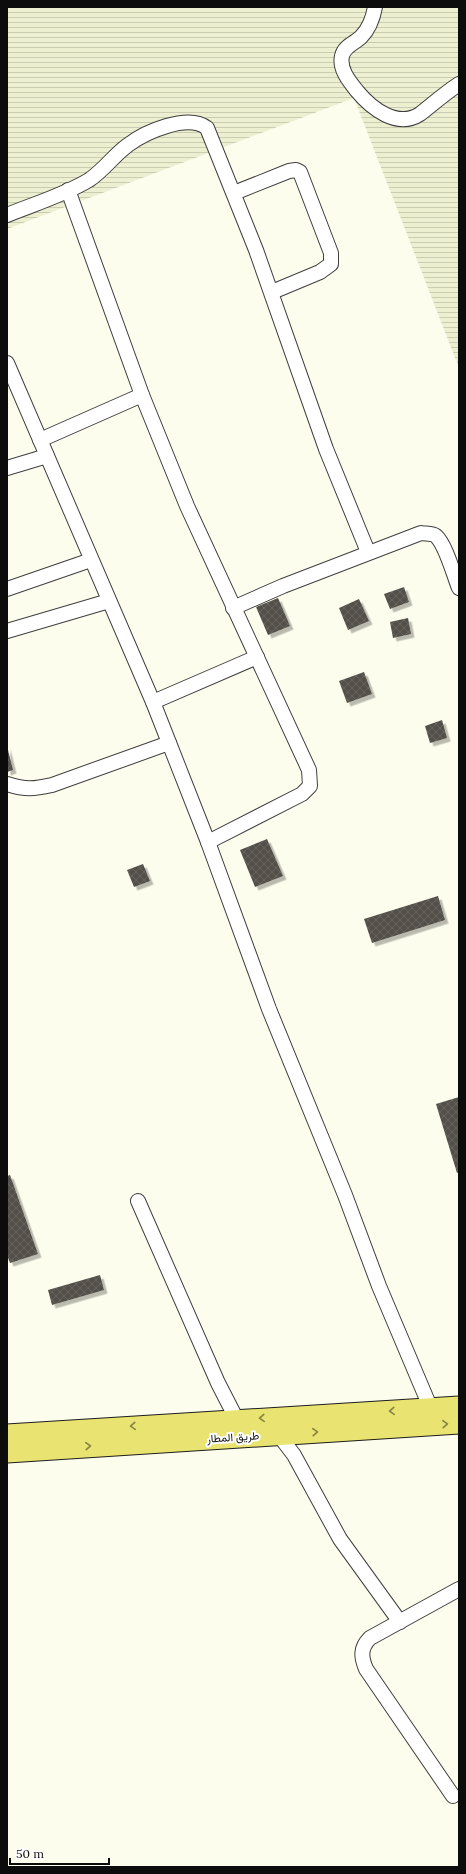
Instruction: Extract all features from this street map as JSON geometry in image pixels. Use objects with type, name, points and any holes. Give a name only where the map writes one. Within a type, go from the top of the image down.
[{"type":"main road","name":"طريق المطار","points":[[7,1452],[63,1439],[237,1420],[459,1408]]},
{"type":"main road","name":"طريق المطار","points":[[7,1435],[63,1439],[278,1434],[459,1423]]},
{"type":"street","points":[[375,7],[367,30],[360,38],[348,46],[342,54],[341,62],[350,82],[373,108],[389,117],[410,118],[420,114],[459,84]]},
{"type":"street","points":[[7,215],[68,190],[94,176],[118,153],[138,139],[173,125],[195,122],[207,128],[272,292],[326,449],[368,552]]},
{"type":"street","points":[[234,193],[289,171],[296,170],[303,175],[331,253],[332,260],[328,267],[320,272],[272,292]]},
{"type":"street","points":[[68,190],[142,395],[187,506],[309,770],[310,786],[302,794],[208,842]]},
{"type":"street","points":[[7,364],[153,702],[208,842],[269,1010],[345,1195],[379,1286],[431,1409]]},
{"type":"street","points":[[40,440],[142,395]]},
{"type":"street","points":[[7,468],[47,456]]},
{"type":"street","points":[[233,608],[282,586],[421,533],[436,536],[441,543],[459,588]]},
{"type":"street","points":[[7,589],[91,560]]},
{"type":"street","points":[[7,631],[109,601]]},
{"type":"street","points":[[153,702],[257,657]]},
{"type":"street","points":[[7,784],[21,789],[33,790],[52,785],[169,743]]},
{"type":"street","points":[[138,1201],[218,1383],[237,1420]]},
{"type":"street","points":[[278,1434],[294,1454],[340,1539],[400,1622]]},
{"type":"street","points":[[453,1796],[377,1687],[362,1659],[362,1651],[365,1643],[370,1638],[459,1589]]},
{"type":"green space","points":[[7,7],[459,7],[459,368],[354,98],[7,229]]},
{"type":"building","points":[[404,587],[409,602],[390,609],[384,594]]},
{"type":"building","points":[[278,598],[290,626],[268,635],[256,607]]},
{"type":"building","points":[[359,599],[369,621],[348,630],[339,608]]},
{"type":"building","points":[[408,618],[411,634],[393,638],[390,622]]},
{"type":"building","points":[[364,672],[372,694],[347,703],[339,681]]},
{"type":"building","points":[[442,720],[447,738],[430,743],[425,726]]},
{"type":"building","points":[[7,746],[13,770],[7,772]]},
{"type":"building","points":[[267,839],[283,876],[255,887],[240,850]]},
{"type":"building","points":[[143,864],[150,881],[134,887],[127,870]]},
{"type":"building","points":[[438,896],[445,920],[372,943],[364,919]]},
{"type":"building","points":[[459,1097],[459,1172],[457,1173],[436,1104]]},
{"type":"building","points":[[10,1175],[38,1254],[10,1263],[7,1255],[7,1176]]},
{"type":"building","points":[[100,1275],[104,1290],[52,1305],[48,1290]]}]
